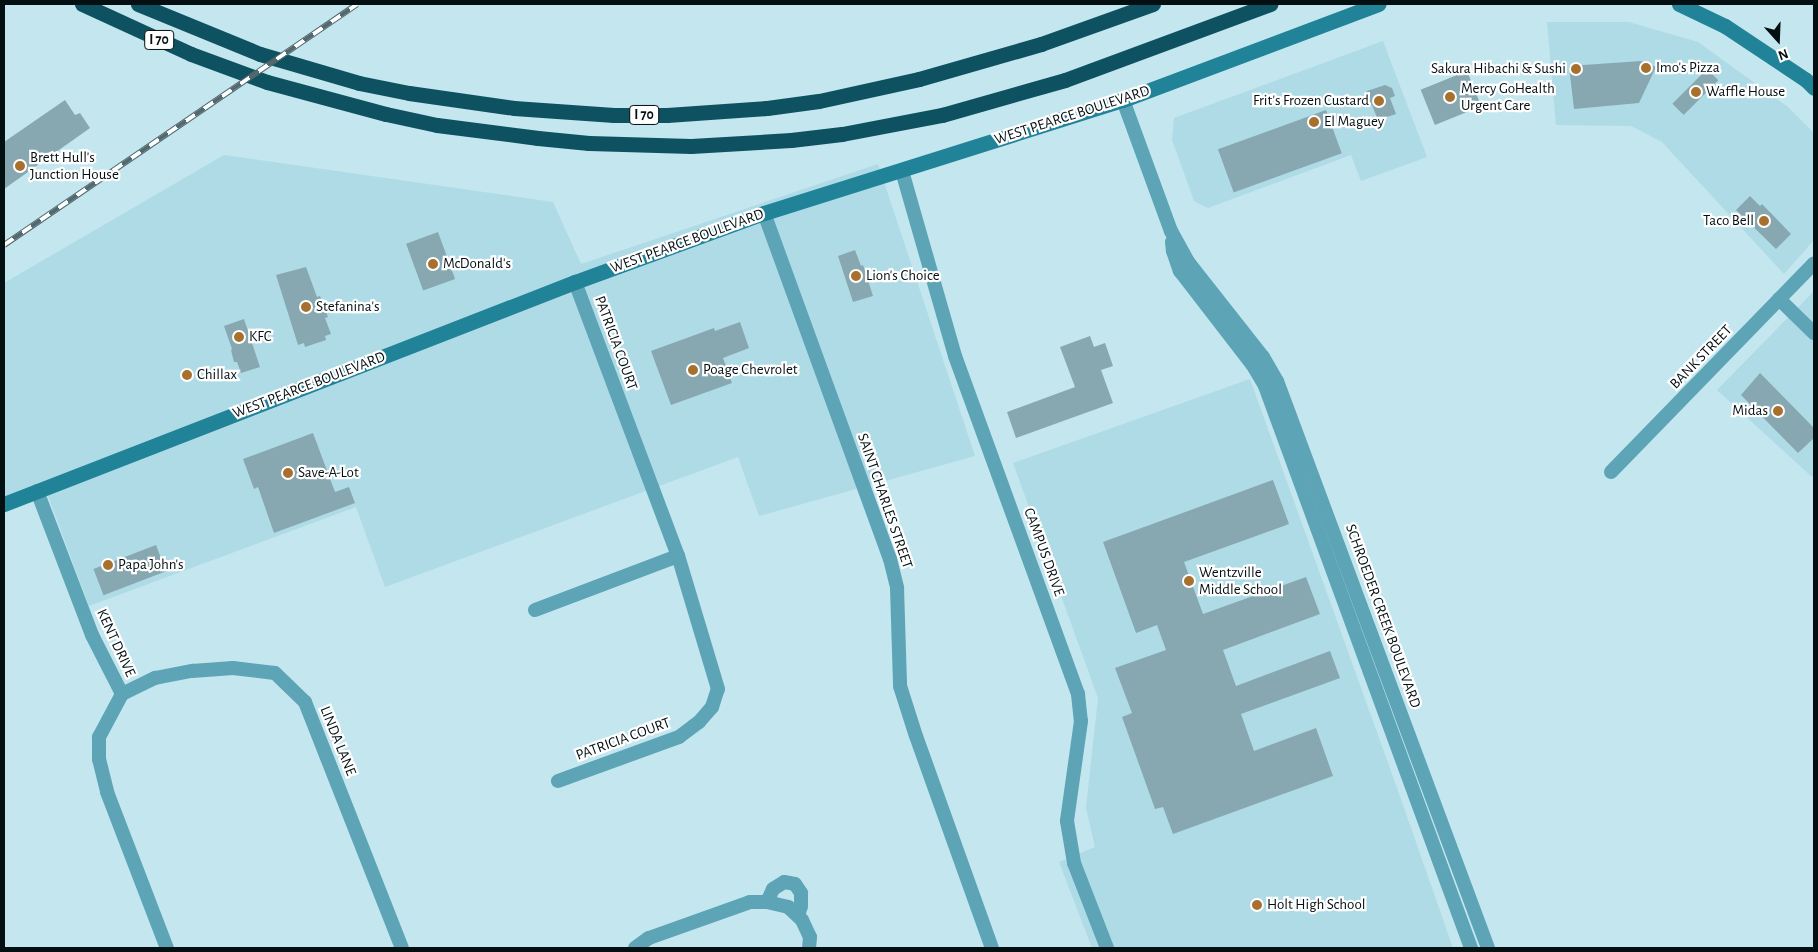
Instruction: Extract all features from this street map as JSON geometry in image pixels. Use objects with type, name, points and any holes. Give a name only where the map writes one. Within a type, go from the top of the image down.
[{"type":"highway","name":"I 70","points":[[82,4],[191,54],[267,82],[386,114],[437,125],[538,138],[590,143],[682,146],[800,139],[892,126],[942,115],[1065,80],[1270,4]]},
{"type":"highway","name":"I 70","points":[[138,4],[212,36],[260,54],[367,84],[461,102],[514,108],[614,115],[667,115],[750,109],[810,102],[919,80],[1041,44],[1153,4]]},
{"type":"main road","name":"WEST PEARCE BOULEVARD","points":[[4,504],[575,282],[764,213],[1123,100],[1379,4]]},
{"type":"main road","points":[[1679,4],[1724,26],[1806,80],[1814,88]]},
{"type":"street","name":"SCHROEDER CREEK BOULEVARD","points":[[1123,100],[1171,231],[1172,251],[1180,271],[1263,357],[1285,399],[1488,948]]},
{"type":"street","name":"CAMPUS DRIVE","points":[[902,171],[955,356],[1078,694],[1080,721],[1067,820],[1074,863],[1107,948]]},
{"type":"street","name":"SAINT CHARLES STREET","points":[[764,213],[890,559],[897,588],[900,686],[992,948]]},
{"type":"street","name":"BANK STREET","points":[[1612,472],[1814,263]]},
{"type":"street","name":"PATRICIA COURT","points":[[558,781],[679,737],[700,722],[712,707],[718,689],[678,556],[575,282]]},
{"type":"street","points":[[1779,300],[1814,332]]},
{"type":"street","name":"SCHROEDER CREEK BOULEVARD","points":[[1218,312],[1252,364],[1269,395],[1471,948]]},
{"type":"street","name":"KENT DRIVE","points":[[37,491],[92,635],[122,694],[99,737],[99,759],[107,792],[168,948]]},
{"type":"street","points":[[535,610],[678,556]]},
{"type":"street","name":"LINDA LANE","points":[[122,694],[155,678],[192,671],[233,668],[275,674],[305,702],[402,948]]},
{"type":"street","points":[[767,902],[773,889],[784,882],[795,884],[801,893],[801,906],[798,916]]},
{"type":"street","points":[[635,948],[649,938],[750,902],[767,902],[788,907],[802,920],[810,937],[809,948]]},
{"type":"shaded area","points":[[1547,22],[1629,22],[1698,42],[1788,107],[1814,133],[1814,240],[1784,274],[1662,142],[1631,126],[1556,125]]},
{"type":"shaded area","points":[[1383,41],[1427,157],[1361,181],[1351,155],[1208,208],[1194,201],[1172,140],[1174,118]]},
{"type":"shaded area","points":[[224,155],[553,202],[581,264],[878,164],[975,456],[759,516],[738,457],[385,587],[356,507],[89,606],[45,488],[4,504],[4,283]]},
{"type":"shaded area","points":[[1814,291],[1814,475],[1812,477],[1717,390]]},
{"type":"shaded area","name":"Wentzville Middle School","points":[[1250,379],[1453,948],[1092,948],[1059,862],[1095,847],[1086,808],[1098,698],[1013,463]]},
{"type":"building","points":[[1641,61],[1656,67],[1639,103],[1574,109],[1569,66]]},
{"type":"building","name":"Waffle House","points":[[1707,69],[1718,80],[1684,115],[1672,104]]},
{"type":"building","name":"Mercy GoHealth Urgent Care","points":[[1467,71],[1481,106],[1435,125],[1421,90]]},
{"type":"building","name":"Frit's Frozen Custard","points":[[1385,85],[1392,88],[1395,96],[1390,98],[1396,114],[1378,120],[1372,105],[1368,106],[1364,98],[1367,91]]},
{"type":"building","name":"Brett Hull's Junction House","points":[[65,100],[75,115],[80,113],[90,128],[4,189],[4,142]]},
{"type":"building","points":[[1326,110],[1342,153],[1234,193],[1218,149]]},
{"type":"building","name":"Taco Bell","points":[[1750,196],[1760,206],[1762,204],[1791,234],[1776,249],[1736,210]]},
{"type":"building","name":"McDonald's","points":[[438,232],[455,279],[423,291],[406,244]]},
{"type":"building","name":"Lion's Choice","points":[[855,250],[861,266],[863,265],[873,296],[853,302],[838,256]]},
{"type":"building","name":"Stefanina's","points":[[306,267],[317,297],[320,296],[328,317],[325,318],[331,334],[325,336],[326,340],[305,347],[304,343],[298,345],[276,275]]},
{"type":"building","name":"KFC","points":[[244,319],[260,367],[241,373],[237,362],[234,362],[232,349],[224,326]]},
{"type":"building","name":"Poage Chevrolet","points":[[740,322],[749,348],[723,358],[732,383],[671,405],[651,351],[714,328],[715,331]]},
{"type":"building","points":[[1090,336],[1094,347],[1105,343],[1113,366],[1101,370],[1113,403],[1016,438],[1007,412],[1075,387],[1060,347]]},
{"type":"building","name":"Midas","points":[[1760,373],[1814,428],[1814,438],[1798,453],[1741,395]]},
{"type":"building","name":"Save-A-Lot","points":[[313,433],[335,492],[349,487],[355,503],[274,533],[258,487],[254,489],[243,459]]},
{"type":"building","points":[[1273,480],[1289,524],[1184,562],[1203,614],[1306,577],[1320,614],[1223,650],[1236,686],[1330,651],[1340,678],[1241,714],[1254,751],[1316,728],[1333,776],[1173,834],[1163,807],[1155,809],[1122,717],[1132,713],[1115,668],[1166,650],[1157,625],[1136,633],[1103,542]]},
{"type":"building","points":[[156,545],[166,571],[103,595],[93,569]]},
{"type":"railway","points":[[4,245],[357,4]]},
{"type":"place","name":"Imo's Pizza","points":[[1646,68]]},
{"type":"place","name":"Sakura Hibachi & Sushi","points":[[1576,69]]},
{"type":"place","name":"Waffle House","points":[[1696,92]]},
{"type":"place","name":"Mercy GoHealth Urgent Care","points":[[1450,97]]},
{"type":"place","name":"Frit's Frozen Custard","points":[[1379,101]]},
{"type":"place","name":"El Maguey","points":[[1314,122]]},
{"type":"place","name":"Brett Hull's Junction House","points":[[20,166]]},
{"type":"place","name":"Taco Bell","points":[[1764,221]]},
{"type":"place","name":"McDonald's","points":[[433,264]]},
{"type":"place","name":"Lion's Choice","points":[[856,276]]},
{"type":"place","name":"Stefanina's","points":[[306,307]]},
{"type":"place","name":"KFC","points":[[239,337]]},
{"type":"place","name":"Poage Chevrolet","points":[[693,370]]},
{"type":"place","name":"Chillax","points":[[187,375]]},
{"type":"place","name":"Midas","points":[[1778,411]]},
{"type":"place","name":"Save-A-Lot","points":[[288,473]]},
{"type":"place","name":"Papa John's","points":[[108,565]]},
{"type":"place","name":"Wentzville Middle School","points":[[1189,581]]},
{"type":"place","name":"Holt High School","points":[[1257,905]]}]
